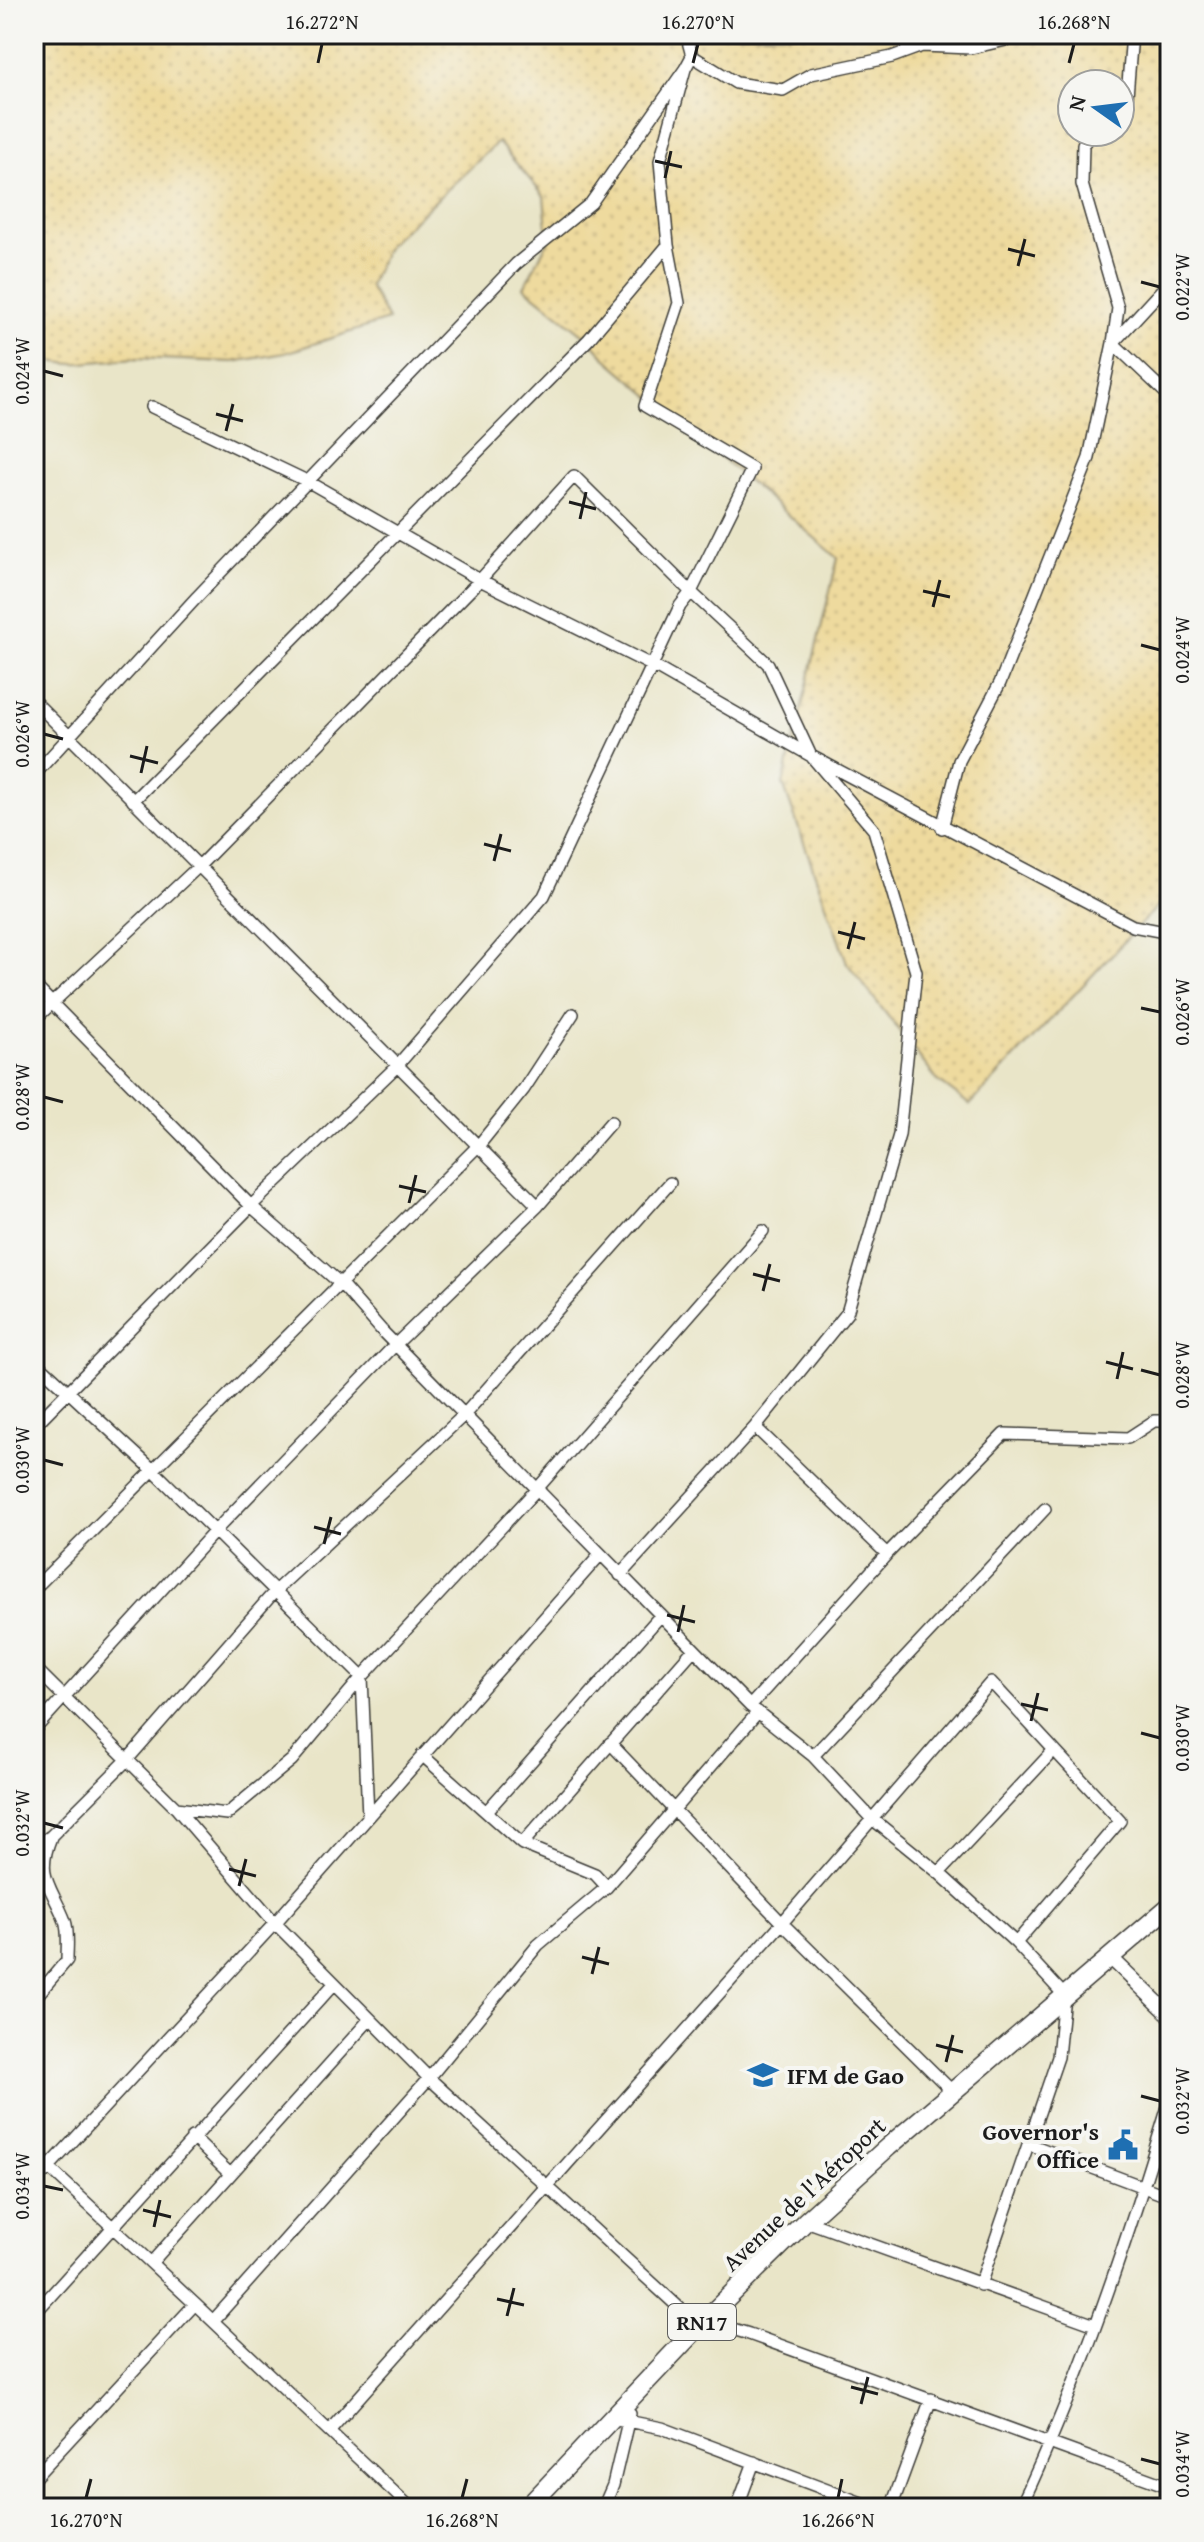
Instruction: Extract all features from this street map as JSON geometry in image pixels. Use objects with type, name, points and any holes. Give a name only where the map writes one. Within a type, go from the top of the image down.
[{"type":"main road","name":"Avenue de l'Aéroport","points":[[527,2508],[699,2326],[806,2221],[1170,1906]]},
{"type":"street","points":[[686,34],[692,56],[736,83],[783,90],[811,74],[892,57],[922,46],[971,48],[1032,34]]},
{"type":"street","points":[[1129,68],[1132,34]]},
{"type":"street","points":[[34,775],[197,597],[516,264],[591,203],[692,56]]},
{"type":"street","points":[[34,1426],[251,1206],[396,1067],[544,896],[655,667],[680,606],[691,592],[752,469],[645,406],[679,303],[668,245],[660,161],[685,69]]},
{"type":"street","points":[[942,828],[959,761],[1000,683],[1089,458],[1113,343],[1118,308],[1082,184],[1083,148]]},
{"type":"street","points":[[133,801],[589,339],[668,245]]},
{"type":"street","points":[[1113,343],[1170,281]]},
{"type":"street","points":[[1113,343],[1170,397]]},
{"type":"street","points":[[152,407],[309,482],[480,580],[655,667],[942,828],[1133,926],[1170,933]]},
{"type":"street","points":[[34,1020],[198,867],[480,580],[574,476],[768,664],[811,756],[874,830],[916,972],[899,1135],[847,1313],[755,1427],[620,1575]]},
{"type":"street","points":[[34,701],[538,1206]]},
{"type":"street","points":[[34,985],[251,1206],[342,1285],[395,1345],[754,1709],[813,1756],[870,1817],[939,1873],[1016,1943],[1064,1995],[1058,2057],[980,2285]]},
{"type":"street","points":[[34,1589],[479,1145],[524,1089],[573,1014]]},
{"type":"street","points":[[34,1730],[215,1531],[395,1345],[538,1206],[611,1122]]},
{"type":"street","points":[[34,1847],[51,1836],[128,1759],[276,1590],[464,1415],[670,1183]]},
{"type":"street","points":[[176,1808],[227,1814],[283,1769],[362,1677],[537,1489],[763,1231]]},
{"type":"street","points":[[34,1360],[152,1469],[362,1677],[368,1816]]},
{"type":"street","points":[[213,2321],[429,2078],[538,1945],[607,1887],[676,1809],[754,1709],[887,1554],[1004,1434],[1128,1438],[1154,1421],[1170,1421]]},
{"type":"street","points":[[755,1427],[887,1554]]},
{"type":"street","points":[[813,1756],[1045,1509]]},
{"type":"street","points":[[34,2183],[275,1923],[600,1555]]},
{"type":"street","points":[[486,1812],[661,1615]]},
{"type":"street","points":[[522,1844],[694,1649]]},
{"type":"street","points":[[34,1667],[176,1808],[275,1923],[334,1984],[429,2078],[699,2326],[723,2326],[1169,2482]]},
{"type":"street","points":[[329,2431],[782,1923],[870,1817],[991,1682],[1120,1821],[1016,1943]]},
{"type":"street","points":[[610,1743],[782,1923],[954,2093]]},
{"type":"street","points":[[939,1873],[1054,1750]]},
{"type":"street","points":[[422,1755],[522,1844],[595,1874],[607,1887]]},
{"type":"street","points":[[34,1999],[67,1960],[66,1925],[46,1883],[42,1860],[51,1836]]},
{"type":"street","points":[[1110,1957],[1170,2015]]},
{"type":"street","points":[[34,2314],[334,1984]]},
{"type":"street","points":[[151,2263],[370,2019]]},
{"type":"street","points":[[1020,2508],[1051,2443],[1095,2325],[1144,2187],[1170,2100]]},
{"type":"street","points":[[192,2137],[229,2173]]},
{"type":"street","points":[[1029,2144],[1170,2197]]},
{"type":"street","points":[[48,2167],[411,2508]]},
{"type":"street","points":[[806,2221],[1095,2325]]},
{"type":"street","points":[[36,2472],[195,2304]]},
{"type":"street","points":[[891,2508],[931,2399]]},
{"type":"street","points":[[603,2508],[630,2420],[629,2400]]},
{"type":"street","points":[[610,2418],[630,2420],[754,2462],[875,2508]]},
{"type":"street","points":[[737,2508],[754,2462]]},
{"type":"sand","points":[[34,34],[1170,34],[1170,893],[970,1105],[937,1080],[847,963],[783,784],[838,558],[608,360],[589,339],[524,287],[548,241],[544,196],[498,142],[388,245],[369,286],[388,320],[285,353],[233,362],[134,358],[71,364],[34,359]]},
{"type":"place","name":"IFM de Gao","points":[[763,2075]]},
{"type":"place","name":"Governor's Office","points":[[1123,2145]]}]
